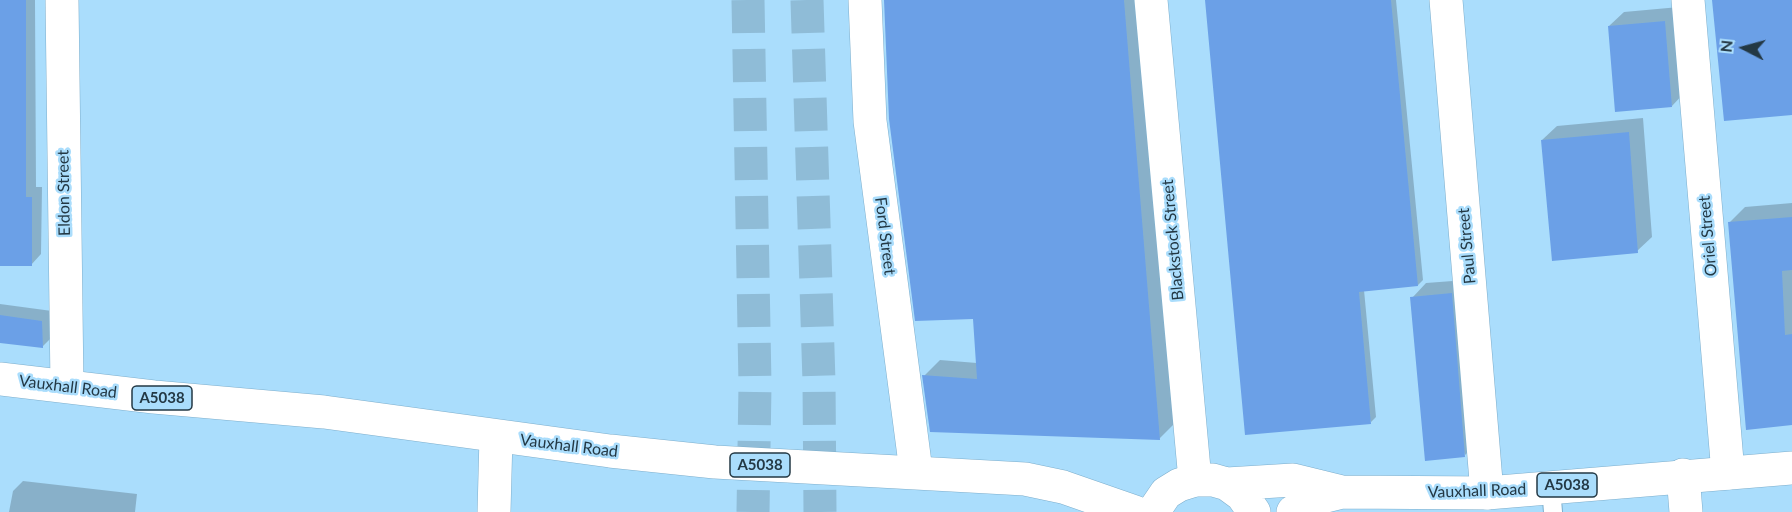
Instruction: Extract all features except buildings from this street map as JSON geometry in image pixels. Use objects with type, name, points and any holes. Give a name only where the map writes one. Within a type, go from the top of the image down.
[{"type":"street","name":"Eldon Street","points":[[62,0],[67,386]]},
{"type":"street","name":"Ford Street","points":[[865,0],[870,121],[916,471]]},
{"type":"street","name":"Blackstock Street","points":[[1151,0],[1211,482]]},
{"type":"street","name":"Paul Street","points":[[1446,0],[1487,493]]},
{"type":"street","name":"Oriel Street","points":[[1688,0],[1728,473]]},
{"type":"street","name":"Vauxhall Road","points":[[0,379],[153,397],[324,412],[496,436],[715,462],[916,471],[1025,479],[1063,487],[1135,512]]},
{"type":"street","points":[[494,512],[496,436]]},
{"type":"street","name":"Vauxhall Road","points":[[1211,482],[1293,480],[1342,492],[1487,493],[1552,499],[1683,475],[1792,468]]},
{"type":"street","points":[[1683,475],[1686,512]]},
{"type":"street","name":"A5038","points":[[1153,512],[1167,493],[1179,485],[1211,482]]},
{"type":"street","points":[[1211,482],[1242,495],[1254,512]]},
{"type":"street","name":"Vauxhall Road","points":[[1293,512],[1318,498],[1342,492]]},
{"type":"tunnel","points":[[748,0],[755,385],[753,512]]},
{"type":"tunnel","points":[[807,0],[819,382],[820,512]]}]
